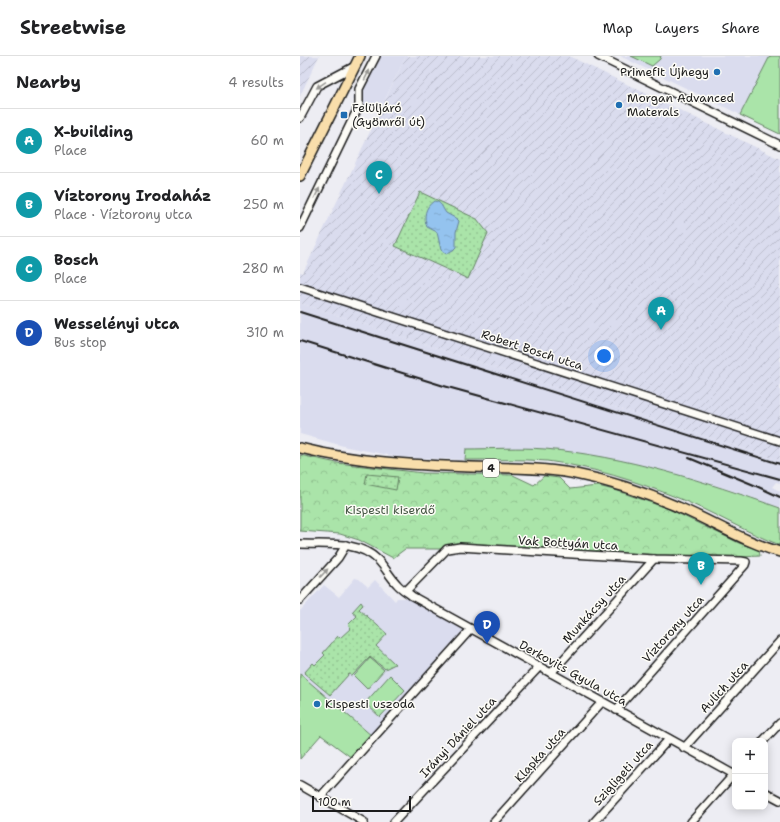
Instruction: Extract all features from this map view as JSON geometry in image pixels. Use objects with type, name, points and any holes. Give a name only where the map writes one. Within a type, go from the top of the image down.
[{"type":"main road","points":[[300,176],[360,56]]},
{"type":"main road","name":"4","points":[[300,448],[374,462],[408,465],[539,470],[585,476],[657,498],[750,541],[780,552]]},
{"type":"street","points":[[300,228],[359,106],[359,89],[376,56]]},
{"type":"street","points":[[598,56],[780,145]]},
{"type":"street","points":[[300,118],[317,86],[355,66]]},
{"type":"street","name":"Robert Bosch utca","points":[[300,287],[780,441]]},
{"type":"street","points":[[300,544],[346,545]]},
{"type":"street","points":[[300,600],[338,558],[346,545]]},
{"type":"street","name":"Derkovits Gyula utca","points":[[346,545],[367,552],[377,559],[398,585],[406,591],[684,748],[732,773]]},
{"type":"street","name":"Vak Bottyán utca","points":[[406,591],[447,549],[460,547],[654,559],[746,562]]},
{"type":"street","name":"Munkácsy utca","points":[[551,673],[654,559]]},
{"type":"street","name":"Víztorony utca","points":[[616,710],[740,571],[746,562]]},
{"type":"street","points":[[320,797],[471,629]]},
{"type":"street","name":"Aulich utca","points":[[684,748],[780,641]]},
{"type":"street","name":"Irányi Dániel utca","points":[[394,822],[538,666]]},
{"type":"street","name":"Klapka utca","points":[[494,822],[602,702]]},
{"type":"street","points":[[767,738],[780,723]]},
{"type":"street","name":"Szigligeti utca","points":[[594,822],[669,739]]},
{"type":"street","points":[[691,822],[732,776]]},
{"type":"street","points":[[300,785],[364,822]]},
{"type":"street","points":[[768,794],[780,800]]},
{"type":"shaded area","points":[[300,56],[319,56],[300,96]]},
{"type":"shaded area","points":[[372,56],[406,56],[379,112],[352,99]]},
{"type":"shaded area","points":[[406,56],[569,56],[780,159],[780,460],[300,303],[300,272],[303,273]]},
{"type":"shaded area","points":[[620,56],[780,56],[780,134]]},
{"type":"shaded area","points":[[300,303],[780,460],[780,483],[776,482],[772,487],[780,491],[780,508],[733,491],[654,468],[596,456],[545,449],[467,449],[465,460],[399,457],[347,447],[300,434]]},
{"type":"shaded area","points":[[355,578],[359,579],[368,587],[375,580],[395,601],[397,598],[406,598],[432,610],[464,630],[372,736],[300,674],[300,611],[324,585],[339,597]]},
{"type":"green space","points":[[631,56],[661,56],[660,59],[652,66]]},
{"type":"green space","points":[[770,56],[780,56],[780,134],[740,115]]},
{"type":"green space","points":[[420,192],[477,219],[488,233],[468,279],[395,246]]},
{"type":"green space","points":[[535,448],[575,452],[605,457],[694,479],[780,508],[780,545],[678,498],[614,475],[547,461],[465,460],[466,449]]},
{"type":"green space","name":"Kispesti kiserdő","points":[[300,455],[337,463],[423,473],[513,475],[534,485],[544,476],[559,478],[570,489],[598,486],[618,491],[669,509],[739,543],[759,550],[760,556],[740,557],[724,560],[447,549],[405,549],[393,558],[359,540],[340,534],[300,531]]},
{"type":"green space","points":[[367,474],[398,477],[396,490],[365,484]]},
{"type":"green space","points":[[361,602],[363,605],[359,609],[387,634],[376,646],[395,664],[385,669],[370,657],[352,676],[349,674],[330,695],[304,673],[313,663],[315,665],[325,655],[323,653],[338,636],[340,638],[351,628],[348,625],[357,616],[352,612]]},
{"type":"green space","points":[[370,658],[384,670],[367,689],[354,676]]},
{"type":"green space","name":"Kispesti uszoda","points":[[300,674],[372,736],[352,758],[321,735],[300,759]]},
{"type":"green space","points":[[390,675],[405,690],[380,717],[365,703]]},
{"type":"water","points":[[434,201],[440,204],[446,213],[459,221],[456,232],[456,247],[446,254],[441,250],[437,232],[427,227],[426,223],[425,216],[427,209]]},
{"type":"railway","points":[[300,312],[780,464]]},
{"type":"railway","points":[[300,341],[444,386],[780,479]]},
{"type":"railway","points":[[689,458],[780,497]]},
{"type":"place","name":"Primefit Újhegy","points":[[717,72]]},
{"type":"place","name":"Morgan Advanced Materals","points":[[619,105]]},
{"type":"place","name":"Felüljáró (Gyömrői út)","points":[[344,115]]},
{"type":"place","name":"Bosch","points":[[379,194]]},
{"type":"place","name":"X-building","points":[[661,330]]},
{"type":"place","name":"Víztorony Irodaház","points":[[701,585]]},
{"type":"place","name":"Wesselényi utca","points":[[487,644]]},
{"type":"place","name":"Kispesti uszoda","points":[[317,704]]}]
